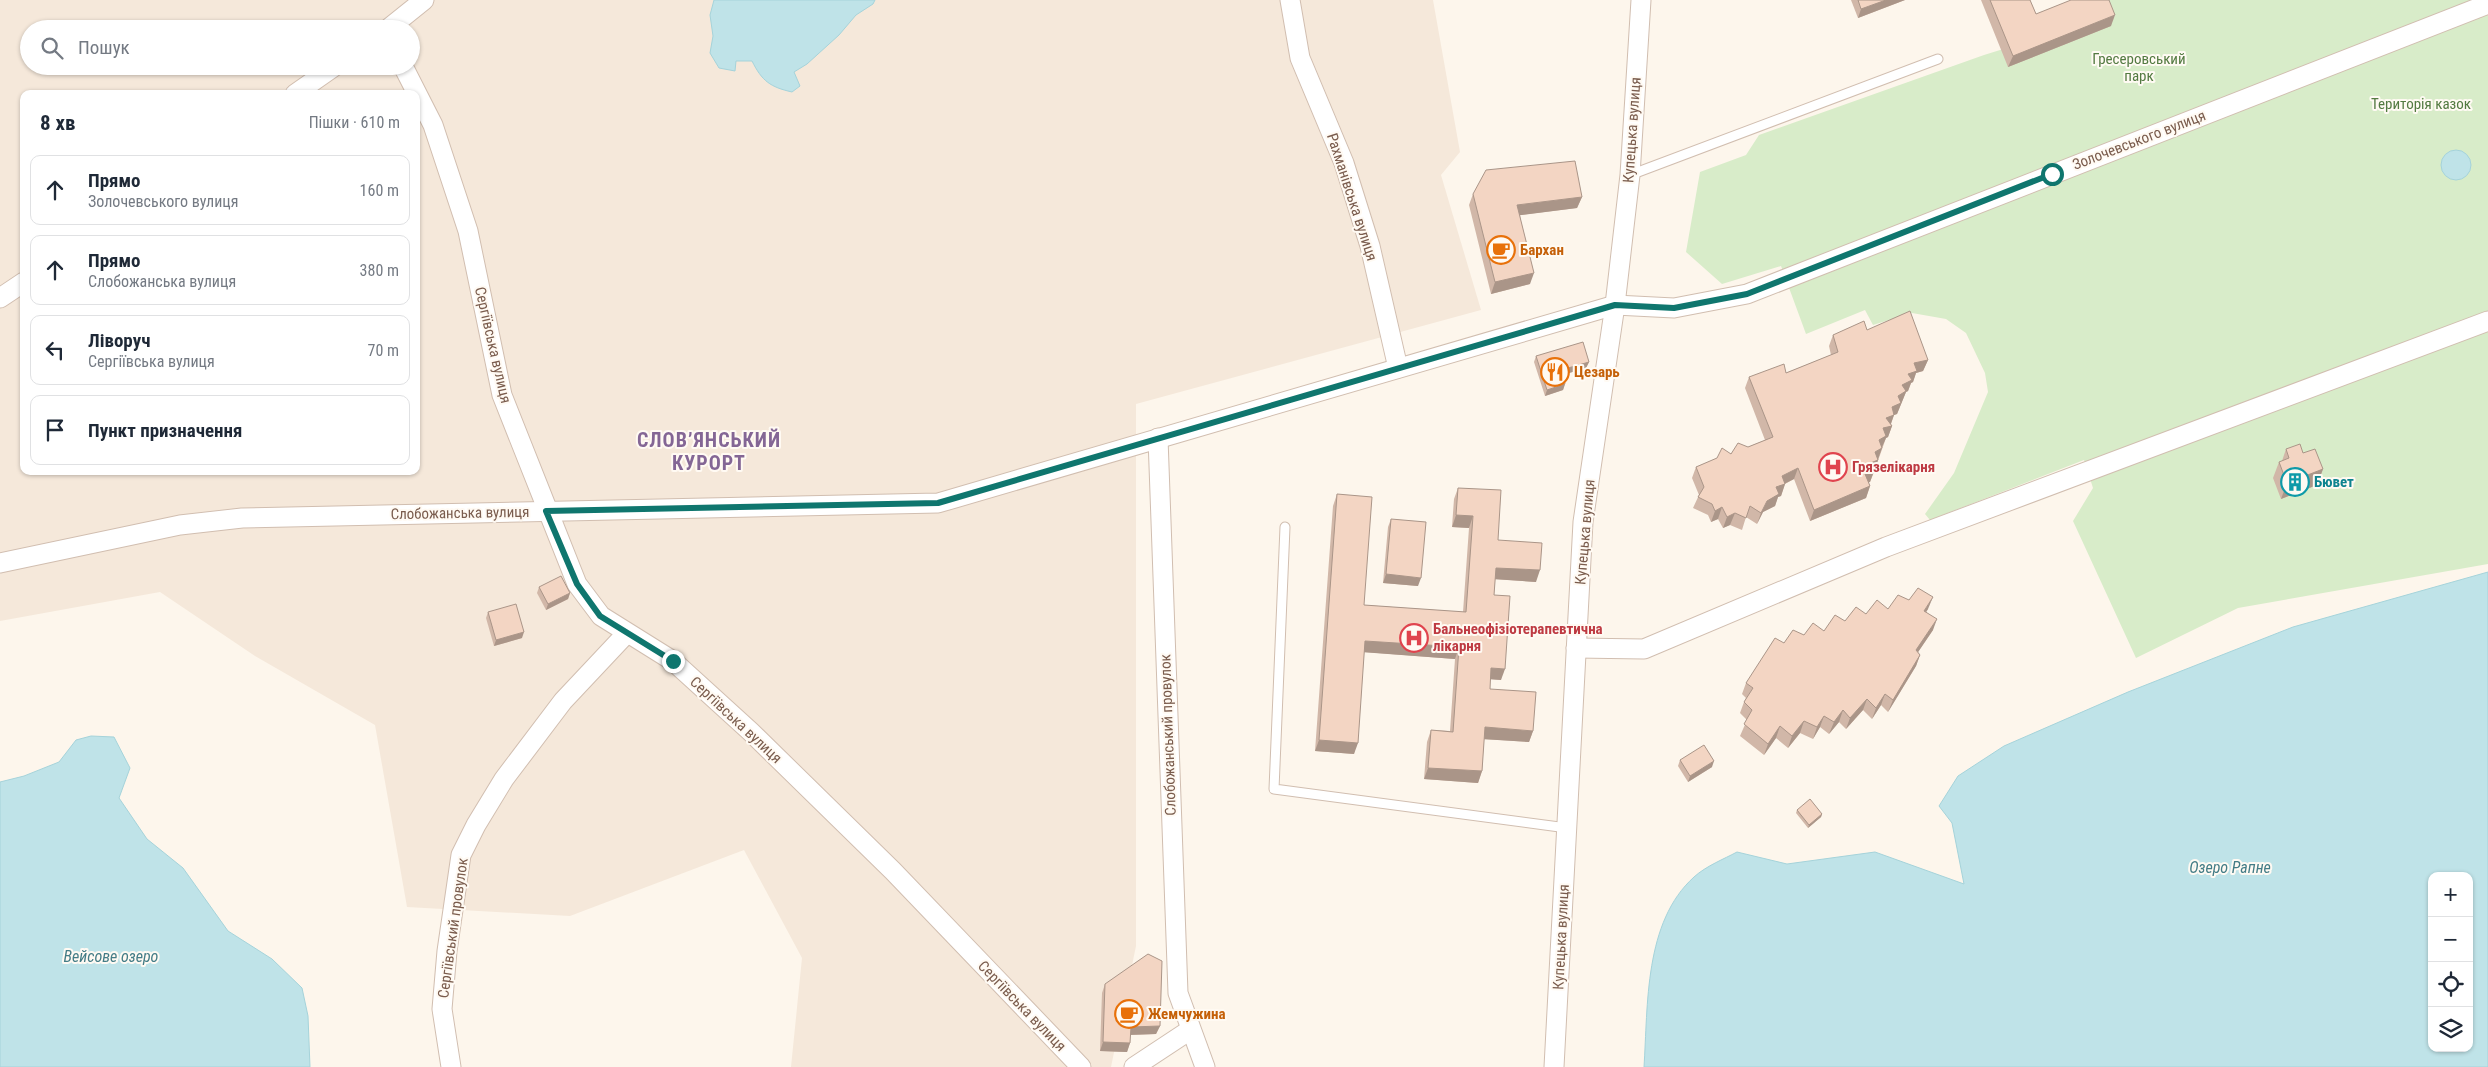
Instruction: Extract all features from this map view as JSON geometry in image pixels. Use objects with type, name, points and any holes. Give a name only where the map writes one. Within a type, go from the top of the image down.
[{"type":"street","points":[[399,20],[424,0]]},
{"type":"street","name":"Рахманівська вулиця","points":[[1290,0],[1300,58],[1350,182],[1370,246],[1398,368]]},
{"type":"street","name":"Купецька вулиця","points":[[1554,1067],[1583,522],[1615,305],[1630,175],[1641,0]]},
{"type":"street","name":"Золочевського вулиця","points":[[1615,305],[1674,308],[1747,294],[2488,4]]},
{"type":"street","points":[[301,90],[322,75]]},
{"type":"street","name":"Сергіївська вулиця","points":[[407,75],[415,90]]},
{"type":"street","name":"Сергіївська вулиця","points":[[420,100],[433,125],[468,231],[502,395],[546,511],[577,584],[600,616],[626,634],[673,661],[751,732],[893,871],[1081,1067]]},
{"type":"street","points":[[0,298],[20,285]]},
{"type":"street","name":"Слобожанська вулиця","points":[[0,563],[180,526],[242,518],[938,503],[1615,305]]},
{"type":"street","points":[[1576,648],[1644,649],[1886,547],[2488,321]]},
{"type":"street","name":"Слобожанський провулок","points":[[1158,438],[1178,993],[1190,1030]]},
{"type":"street","name":"Сергіївський провулок","points":[[451,1067],[442,1009],[447,951],[461,855],[476,825],[504,779],[563,701],[626,634]]},
{"type":"street","points":[[1134,1067],[1190,1030],[1205,1067]]},
{"type":"lane","points":[[1630,175],[1938,60]]},
{"type":"lane","points":[[1285,527],[1274,789],[1567,828]]},
{"type":"shaded area","points":[[0,0],[1433,0],[1460,152],[1441,175],[1481,310],[1136,404],[1136,946],[1111,1067],[791,1067],[802,958],[744,850],[570,916],[407,907],[375,725],[255,656],[160,592],[0,621]]},
{"type":"green space","points":[[2079,0],[2488,0],[2488,564],[2238,608],[2136,658],[2073,521],[2093,488],[2084,460],[1930,520],[1925,514],[1954,473],[1988,392],[1985,373],[1966,333],[1946,319],[1912,313],[1873,325],[1865,310],[1806,334],[1781,266],[1722,284],[1686,252],[1700,172],[1746,155],[1759,135],[1984,55],[2088,23]]},
{"type":"water","points":[[714,0],[875,0],[873,4],[856,15],[839,35],[807,64],[794,72],[800,86],[792,92],[778,88],[768,82],[759,74],[752,61],[736,61],[735,71],[719,68],[710,53],[713,36],[710,15]]},
{"type":"water","points":[[2456,150],[2467,154],[2471,165],[2467,176],[2456,180],[2445,176],[2441,165],[2445,154]]},
{"type":"water","name":"Озеро Рапне","points":[[2488,572],[2488,1067],[1644,1067],[1648,992],[1657,941],[1666,917],[1678,896],[1694,877],[1704,869],[1737,852],[1787,864],[1875,852],[1964,884],[1952,823],[1939,806],[1958,776],[2004,746],[2128,692],[2293,627]]},
{"type":"water","name":"Вейсове озеро","points":[[91,736],[114,737],[130,768],[119,798],[147,839],[183,868],[228,931],[272,959],[302,988],[308,1016],[310,1067],[0,1067],[0,782],[24,776],[59,762],[76,740]]},
{"type":"building","points":[[1858,0],[1886,0],[1861,9]]},
{"type":"building","points":[[1990,0],[2030,0],[2036,14],[2071,0],[2109,0],[2115,15],[2013,56]]},
{"type":"building","name":"Бархан","points":[[1575,161],[1582,197],[1517,205],[1534,273],[1495,282],[1473,194],[1486,170]]},
{"type":"building","points":[[1910,311],[1928,360],[1914,363],[1917,371],[1908,374],[1912,380],[1902,385],[1906,391],[1898,396],[1901,403],[1892,407],[1894,415],[1886,418],[1892,426],[1883,428],[1886,436],[1879,440],[1882,448],[1875,452],[1878,460],[1868,464],[1874,470],[1865,474],[1870,486],[1814,510],[1798,468],[1782,476],[1785,484],[1776,487],[1779,494],[1767,501],[1761,513],[1750,506],[1746,518],[1735,513],[1727,517],[1722,507],[1715,511],[1712,504],[1698,497],[1704,487],[1696,467],[1717,458],[1722,448],[1731,454],[1738,443],[1748,447],[1773,437],[1749,377],[1784,364],[1786,373],[1838,352],[1833,335],[1864,321],[1867,330]]},
{"type":"building","name":"Цезарь","points":[[1583,342],[1589,362],[1561,370],[1565,384],[1547,390],[1536,356]]},
{"type":"building","points":[[2300,444],[2303,453],[2315,449],[2323,469],[2287,483],[2279,462],[2289,458],[2286,449]]},
{"type":"building","name":"Бальнеофізіотерапевтична лікарня","points":[[1458,488],[1501,490],[1498,540],[1542,543],[1540,570],[1496,568],[1494,595],[1510,596],[1505,669],[1491,668],[1490,689],[1536,692],[1533,731],[1485,727],[1482,771],[1428,768],[1431,730],[1453,732],[1459,647],[1365,641],[1358,743],[1319,740],[1337,494],[1372,497],[1364,605],[1466,612],[1473,516],[1456,515]]},
{"type":"building","points":[[1391,519],[1426,522],[1421,578],[1386,574]]},
{"type":"building","points":[[561,576],[570,593],[548,604],[539,587]]},
{"type":"building","points":[[1918,588],[1933,597],[1924,611],[1937,619],[1916,650],[1920,655],[1893,700],[1885,694],[1876,708],[1867,699],[1850,718],[1843,710],[1834,722],[1824,716],[1817,727],[1804,721],[1792,736],[1780,726],[1768,744],[1744,724],[1752,710],[1744,702],[1753,688],[1746,683],[1775,638],[1784,643],[1793,630],[1804,635],[1813,623],[1824,631],[1835,615],[1845,621],[1856,607],[1866,614],[1877,600],[1888,609],[1898,595],[1909,600]]},
{"type":"building","points":[[516,604],[524,632],[496,640],[488,612]]},
{"type":"building","points":[[1704,745],[1714,761],[1690,776],[1680,760]]},
{"type":"building","points":[[1810,799],[1822,814],[1809,825],[1797,810]]},
{"type":"building","name":"Жемчужина","points":[[1148,954],[1162,961],[1160,1026],[1131,1027],[1130,1043],[1103,1042],[1105,984]]},
{"type":"place","name":"Бархан","points":[[1501,250]]},
{"type":"place","name":"Цезарь","points":[[1555,372]]},
{"type":"place","name":"Грязелікарня","points":[[1833,467]]},
{"type":"place","name":"Бювет","points":[[2295,482]]},
{"type":"place","name":"Бальнеофізіотерапевтична лікарня","points":[[1414,638]]},
{"type":"place","name":"Жемчужина","points":[[1129,1014]]},
{"type":"district","name":"СЛОВ’ЯНСЬКИЙ КУРОРТ","points":[[709,452]]},
{"type":"route","points":[[673,661],[626,634],[600,616],[577,584],[546,511],[938,503],[1615,305],[1674,308],[1747,294],[2052,174]]},
{"type":"park label","name":"Гресеровський парк","points":[[2139,68]]},
{"type":"park label","name":"Територія казок","points":[[2421,104]]}]
